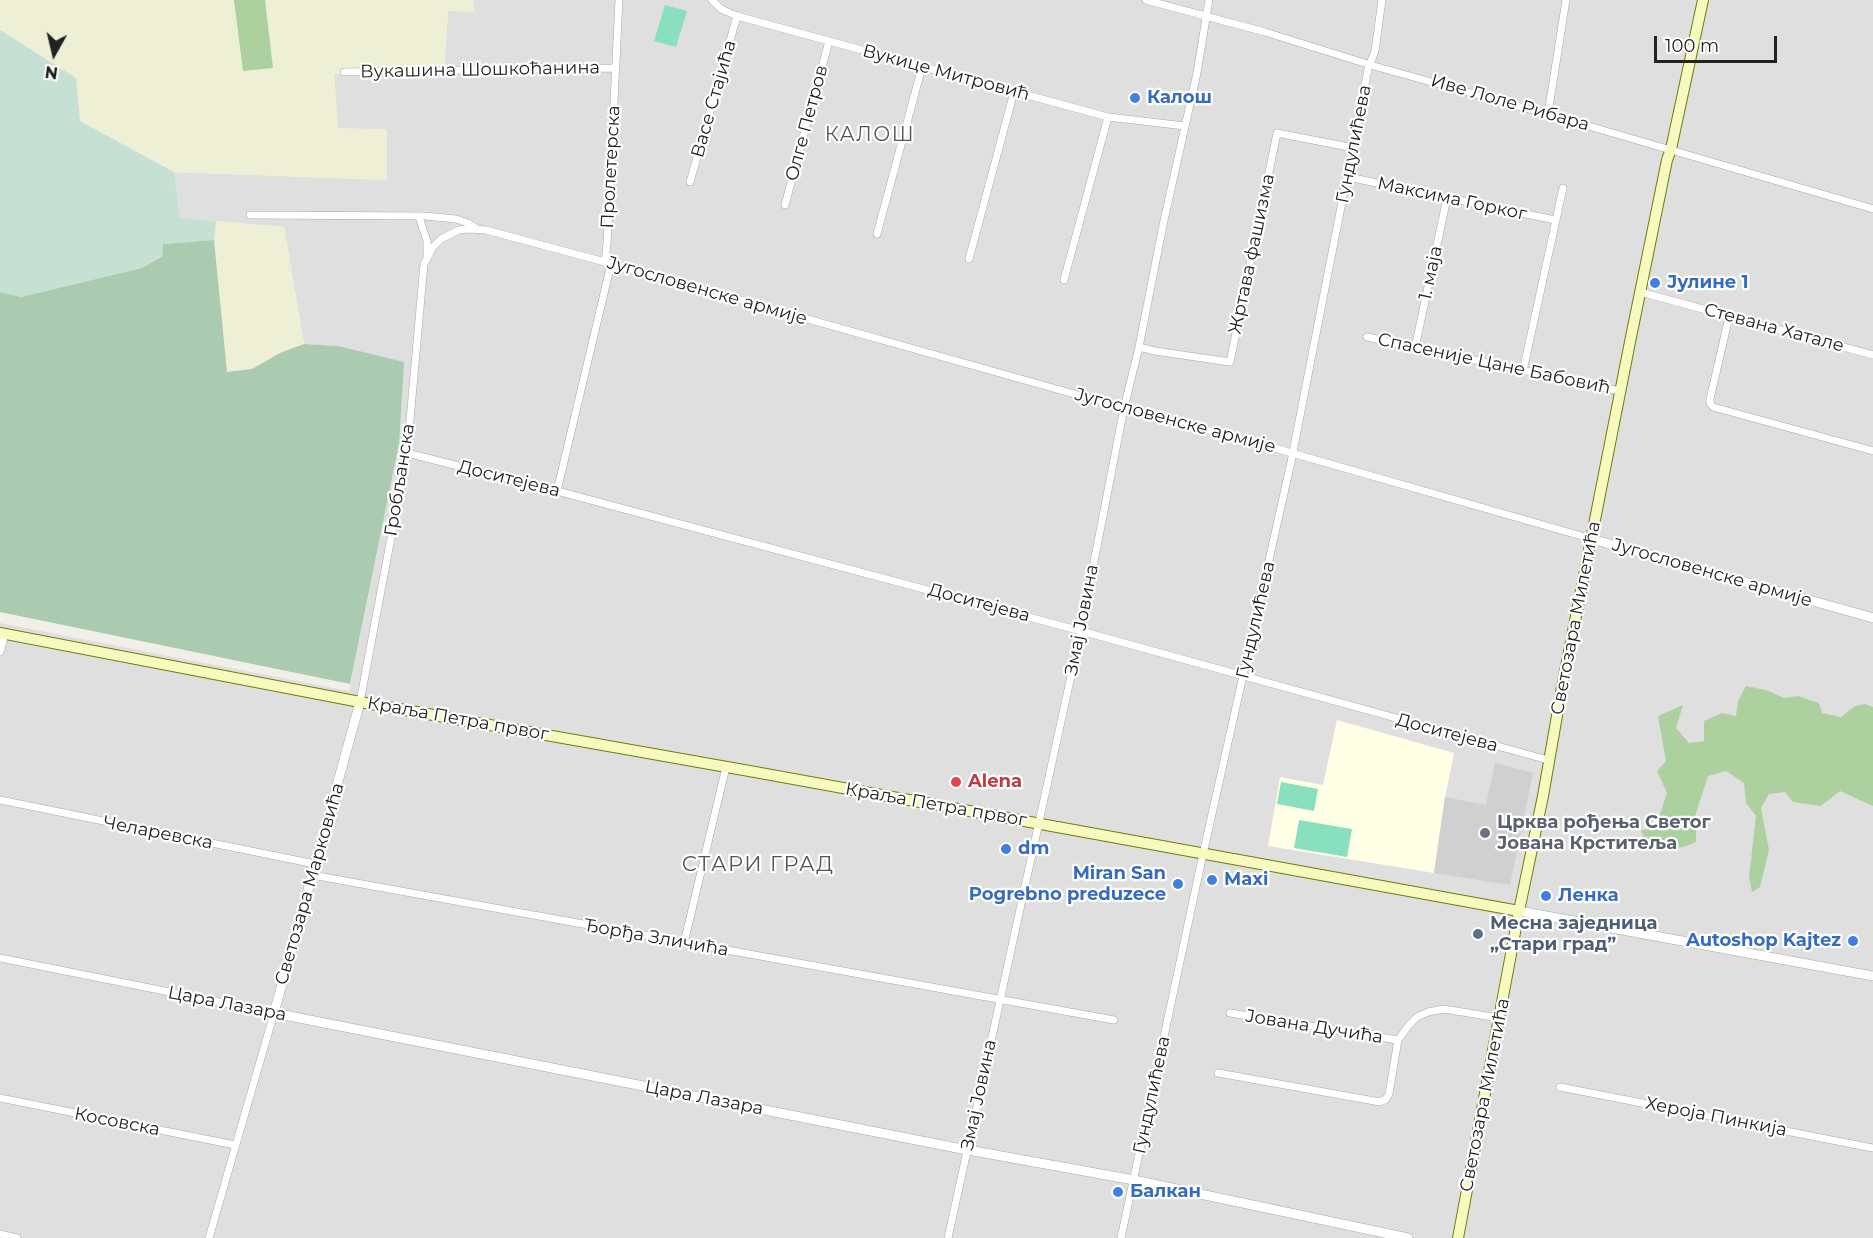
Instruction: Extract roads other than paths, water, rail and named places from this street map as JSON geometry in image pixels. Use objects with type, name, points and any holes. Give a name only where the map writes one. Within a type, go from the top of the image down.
[{"type":"main road","name":"Светозара Милетића","points":[[1458,1238],[1620,391],[1667,160],[1703,0]]},
{"type":"main road","name":"Краља Петра првог","points":[[2,634],[360,702],[1519,911]]},
{"type":"street","name":"Пролетерска","points":[[557,491],[608,263],[619,0]]},
{"type":"street","name":"Вукице Митровић","points":[[712,0],[721,9],[737,16],[1014,92],[1108,117],[1185,126]]},
{"type":"street","name":"Иве Лоле Рибара","points":[[1146,0],[1671,149],[1873,209]]},
{"type":"street","name":"Змај Јовина","points":[[948,1238],[1081,631],[1124,408],[1197,73],[1209,0]]},
{"type":"street","name":"Гундулићева","points":[[1121,1238],[1203,854],[1293,453],[1370,64],[1375,51],[1382,0]]},
{"type":"street","points":[[1548,114],[1566,0]]},
{"type":"street","name":"Васе Стајића","points":[[690,182],[737,16]]},
{"type":"street","name":"Олге Петров","points":[[785,205],[829,41]]},
{"type":"street","points":[[877,234],[922,67]]},
{"type":"street","name":"Вукашина Шошкоћанина","points":[[344,72],[616,68]]},
{"type":"street","points":[[969,259],[1014,92]]},
{"type":"street","points":[[1064,280],[1108,117]]},
{"type":"street","name":"Жртава фашизма","points":[[1139,346],[1155,351],[1230,362],[1277,133],[1354,148]]},
{"type":"street","name":"Максима Горког","points":[[1348,177],[1555,220]]},
{"type":"street","points":[[1523,371],[1563,188]]},
{"type":"street","name":"1. маја","points":[[1415,348],[1447,198]]},
{"type":"street","name":"Југословенске армије","points":[[250,215],[456,219],[477,229]]},
{"type":"street","points":[[420,217],[427,242],[427,256]]},
{"type":"street","name":"Југословенске армије","points":[[427,256],[441,239],[459,230],[477,229],[608,263],[1124,408],[1293,453],[1873,618]]},
{"type":"street","name":"Гробљанска","points":[[360,702],[408,453],[422,274],[427,256]]},
{"type":"street","name":"Стевана Хатале","points":[[1640,292],[1873,355]]},
{"type":"street","points":[[1729,317],[1710,399],[1713,407],[1873,451]]},
{"type":"street","name":"Спасеније Цане Бабовић","points":[[1367,337],[1620,391]]},
{"type":"street","name":"Доситејева","points":[[408,453],[1081,631],[1548,760]]},
{"type":"street","points":[[0,652],[2,634]]},
{"type":"street","name":"Светозара Марковића","points":[[209,1238],[360,702]]},
{"type":"street","points":[[684,943],[726,767]]},
{"type":"street","name":"Челаревска","points":[[0,800],[315,864]]},
{"type":"street","name":"Ђорђа Зличића","points":[[312,875],[1114,1020]]},
{"type":"street","name":"Краља Петра првог","points":[[1519,911],[1873,976]]},
{"type":"street","name":"Цара Лазара","points":[[0,958],[966,1149],[1134,1180],[1408,1238]]},
{"type":"street","points":[[1218,1073],[1380,1102],[1389,1094],[1398,1040],[1412,1021],[1435,1010],[1448,1009],[1499,1018]]},
{"type":"street","name":"Јована Дучића","points":[[1230,1014],[1398,1040]]},
{"type":"street","name":"Хероја Пинкија","points":[[1560,1087],[1873,1148]]},
{"type":"street","name":"Косовска","points":[[0,1098],[235,1145]]},
{"type":"street","points":[[0,1234],[17,1238]]},
{"type":"place","name":"Калош","points":[[1135,98]]},
{"type":"place","name":"Јулине 1","points":[[1655,283]]},
{"type":"place","name":"Alena","points":[[956,782]]},
{"type":"place","name":"Црква рођења Светог Јована Крститеља","points":[[1485,833]]},
{"type":"place","name":"dm","points":[[1006,849]]},
{"type":"place","name":"Maxi","points":[[1212,880]]},
{"type":"place","name":"Miran San Pogrebno preduzece","points":[[1178,884]]},
{"type":"place","name":"Ленка","points":[[1546,896]]},
{"type":"place","name":"Месна заједница „Стари град”","points":[[1478,934]]},
{"type":"place","name":"Autoshop Kajtez","points":[[1853,941]]},
{"type":"place","name":"Балкан","points":[[1118,1192]]},
{"type":"district","name":"КАЛОШ","points":[[870,135]]},
{"type":"district","name":"СТАРИ ГРАД","points":[[758,865]]}]
